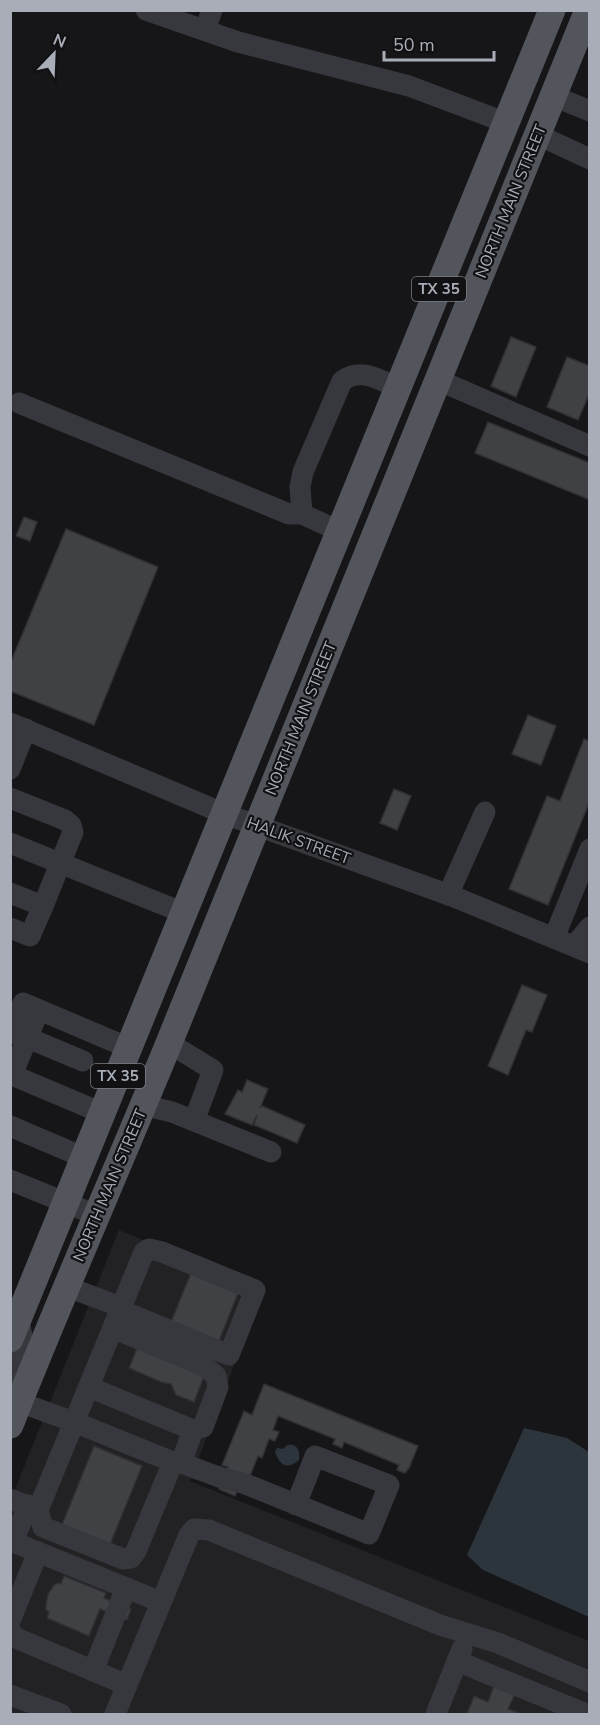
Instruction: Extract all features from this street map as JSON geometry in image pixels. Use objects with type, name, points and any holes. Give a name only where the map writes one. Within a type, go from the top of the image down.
[{"type":"main road","name":"NORTH MAIN STREET","points":[[13,1323],[85,1158],[552,10]]},
{"type":"main road","name":"NORTH MAIN STREET","points":[[13,1400],[65,1286],[170,1042],[588,10]]},
{"type":"main road","points":[[507,123],[537,135]]},
{"type":"main road","points":[[339,531],[372,543]]},
{"type":"street","points":[[146,10],[209,20],[238,42],[409,87],[507,123]]},
{"type":"street","points":[[553,96],[590,111]]},
{"type":"street","points":[[537,135],[590,159]]},
{"type":"street","points":[[302,514],[300,487],[303,472],[342,381],[351,375],[365,374],[399,388]]},
{"type":"street","points":[[438,380],[590,446]]},
{"type":"street","points":[[19,403],[289,514],[302,514],[339,531]]},
{"type":"street","points":[[11,766],[18,726]]},
{"type":"street","name":"HALIK STREET","points":[[18,726],[225,814],[448,895],[582,950]]},
{"type":"street","points":[[10,798],[65,820],[71,825],[73,832],[30,936],[10,928]]},
{"type":"street","points":[[448,895],[485,812]]},
{"type":"street","points":[[10,843],[184,913]]},
{"type":"street","points":[[554,938],[590,849]]},
{"type":"street","points":[[10,893],[43,906]]},
{"type":"street","points":[[582,950],[590,927]]},
{"type":"street","points":[[102,1113],[12,1076],[23,1003],[129,1048]]},
{"type":"street","points":[[19,1036],[83,1061]]},
{"type":"street","points":[[170,1042],[213,1070],[194,1121]]},
{"type":"street","points":[[143,1105],[172,1112],[272,1152]]},
{"type":"street","points":[[10,1126],[85,1158]]},
{"type":"street","points":[[10,1180],[96,1215]]},
{"type":"street","points":[[118,1315],[229,1355],[255,1290],[162,1252],[149,1249],[144,1252],[118,1315],[89,1387],[74,1422],[26,1505],[13,1542],[162,1602]]},
{"type":"street","points":[[65,1286],[206,1367],[216,1376],[218,1387],[203,1427],[194,1430],[89,1387]]},
{"type":"street","points":[[13,1323],[24,1350],[13,1400],[177,1463],[219,1477],[243,1482],[296,1504]]},
{"type":"street","points":[[26,1505],[43,1527],[123,1559],[131,1558],[194,1430]]},
{"type":"street","points":[[115,1714],[189,1535],[194,1529],[209,1530],[440,1625],[498,1643],[590,1682]]},
{"type":"street","points":[[10,1621],[38,1552]]},
{"type":"street","points":[[93,1671],[126,1588]]},
{"type":"street","points":[[10,1631],[15,1638],[128,1685]]},
{"type":"street","points":[[436,1714],[468,1634]]},
{"type":"street","points":[[457,1661],[585,1714]]},
{"type":"street","points":[[10,1695],[61,1714]]},
{"type":"shaded area","points":[[119,1230],[263,1289],[190,1481],[589,1641],[589,1714],[11,1714],[10,1502]]},
{"type":"shaded area","points":[[524,1428],[567,1438],[589,1452],[589,1617],[483,1570],[467,1555]]},
{"type":"shaded area","points":[[287,1445],[296,1446],[299,1451],[299,1460],[287,1466],[279,1461],[275,1452],[277,1448],[283,1449]]},
{"type":"building","points":[[511,337],[536,347],[516,397],[491,386]]},
{"type":"building","points":[[567,357],[590,366],[590,392],[578,420],[547,407]]},
{"type":"building","points":[[488,422],[590,463],[590,500],[475,453]]},
{"type":"building","points":[[24,517],[37,522],[30,541],[16,536]]},
{"type":"building","points":[[66,529],[158,567],[94,725],[10,691],[10,664]]},
{"type":"building","points":[[528,715],[556,726],[541,765],[512,754]]},
{"type":"building","points":[[584,739],[590,741],[590,800],[548,905],[509,889],[547,796],[560,801]]},
{"type":"building","points":[[394,789],[411,796],[397,830],[380,823]]},
{"type":"building","points":[[522,985],[547,995],[532,1032],[526,1030],[508,1075],[488,1066]]},
{"type":"building","points":[[247,1080],[268,1089],[260,1108],[262,1106],[305,1125],[297,1143],[254,1125],[257,1115],[252,1125],[225,1114],[238,1090],[242,1092]]},
{"type":"building","points":[[193,1268],[240,1288],[219,1341],[171,1322]]},
{"type":"building","points":[[138,1346],[205,1374],[194,1402],[176,1395],[171,1384],[129,1368]]},
{"type":"building","points":[[264,1384],[418,1446],[409,1468],[405,1473],[397,1470],[399,1465],[344,1442],[342,1448],[333,1444],[335,1439],[278,1416],[273,1430],[279,1432],[275,1441],[269,1439],[262,1458],[258,1456],[250,1476],[245,1474],[235,1496],[219,1489],[228,1467],[222,1465],[244,1411],[252,1415]]},
{"type":"building","points":[[94,1446],[142,1466],[109,1547],[61,1527]]},
{"type":"building","points":[[64,1576],[106,1593],[104,1598],[131,1609],[127,1620],[100,1609],[89,1636],[47,1618],[48,1594],[54,1585],[61,1584]]},
{"type":"building","points":[[494,1685],[515,1694],[508,1709],[521,1714],[467,1714],[474,1696],[488,1702]]}]
